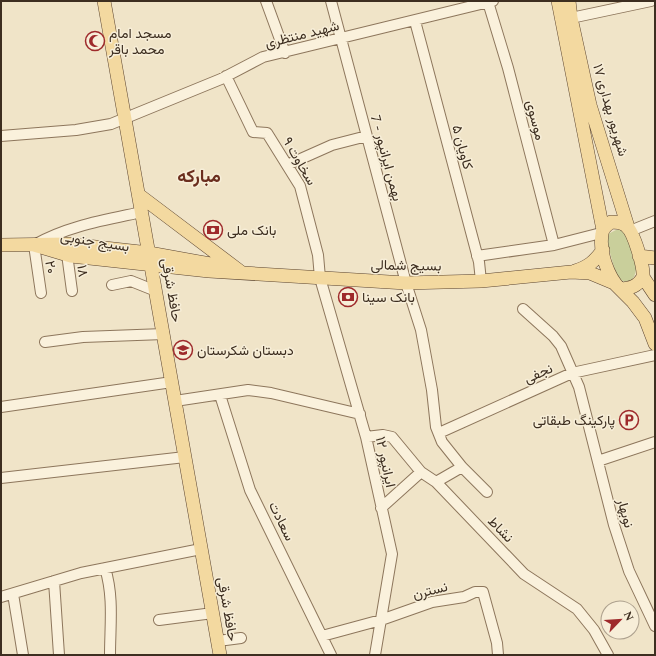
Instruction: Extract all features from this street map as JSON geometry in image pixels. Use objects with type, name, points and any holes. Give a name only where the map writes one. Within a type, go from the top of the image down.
[{"type":"main road","name":"حافظ شرقی","points":[[104,1],[220,655]]},
{"type":"main road","points":[[558,1],[598,207],[602,232],[602,250],[614,283],[645,318],[655,344]]},
{"type":"main road","name":"۱۷ شهریور بهداری","points":[[569,1],[571,18],[590,104],[629,229],[655,295]]},
{"type":"main road","points":[[139,195],[240,272]]},
{"type":"main road","points":[[598,207],[607,214],[612,215],[616,213],[622,204]]},
{"type":"main road","points":[[602,232],[611,222],[621,222],[629,229]]},
{"type":"main road","name":"بسیج جنوبی","points":[[3,247],[69,244],[150,259]]},
{"type":"main road","name":"بسیج جنوبی","points":[[34,245],[67,254],[127,262],[150,259]]},
{"type":"main road","name":"بسیج شمالی","points":[[571,272],[586,268],[595,261],[602,250]]},
{"type":"main road","points":[[639,256],[655,258]]},
{"type":"main road","name":"بسیج شمالی","points":[[150,259],[207,262],[240,272],[406,283],[481,281],[571,272],[590,273],[614,283],[620,289],[636,286],[647,273]]},
{"type":"street","points":[[266,1],[285,53]]},
{"type":"street","name":"بهمن ایرانپور - 7","points":[[331,1],[406,283],[421,330],[438,433]]},
{"type":"street","points":[[571,18],[651,1]]},
{"type":"street","name":"شهید منتظری","points":[[1,136],[76,130],[111,124],[226,76],[263,57],[285,53],[491,2]]},
{"type":"street","name":"موسوی","points":[[491,2],[554,245]]},
{"type":"street","name":"کاویان ۵","points":[[415,21],[477,256],[481,281]]},
{"type":"street","name":"سخاوت ۹","points":[[226,76],[253,132],[267,134],[300,186],[305,198],[318,255],[320,278]]},
{"type":"street","points":[[287,165],[332,146],[367,136]]},
{"type":"street","points":[[34,245],[46,238],[84,224],[142,212]]},
{"type":"street","points":[[629,229],[655,221]]},
{"type":"street","points":[[477,256],[554,245],[602,232]]},
{"type":"street","name":"۲۰","points":[[34,245],[41,293]]},
{"type":"street","name":"۱۸","points":[[67,254],[72,291]]},
{"type":"street","points":[[127,262],[131,281]]},
{"type":"street","name":"ایرانپور ۱۲","points":[[320,278],[360,414],[392,554],[375,655]]},
{"type":"street","points":[[112,285],[131,281],[156,291]]},
{"type":"street","name":"نوبهار","points":[[524,308],[561,346],[579,387],[614,525],[629,572],[655,626]]},
{"type":"street","points":[[45,342],[83,337],[164,334]]},
{"type":"street","name":"نجفی","points":[[438,433],[572,373],[655,354]]},
{"type":"street","points":[[1,407],[172,382]]},
{"type":"street","points":[[175,401],[248,390],[270,393],[360,414]]},
{"type":"street","name":"سعادت","points":[[220,395],[250,490],[331,655]]},
{"type":"street","points":[[438,433],[442,442],[462,467],[487,492]]},
{"type":"street","name":"نشاط","points":[[366,437],[383,435],[392,437],[421,472],[436,482],[524,574],[577,609],[594,630],[608,655]]},
{"type":"street","points":[[598,460],[655,442]]},
{"type":"street","points":[[1,478],[185,457]]},
{"type":"street","points":[[436,482],[462,467]]},
{"type":"street","points":[[381,508],[421,472]]},
{"type":"street","points":[[1,597],[105,568],[201,549]]},
{"type":"street","points":[[105,568],[110,584],[110,655]]},
{"type":"street","points":[[54,581],[59,655]]},
{"type":"street","name":"نسترن","points":[[322,636],[381,620],[432,602],[464,597],[475,592],[483,592],[497,643],[498,655]]},
{"type":"street","points":[[12,594],[23,655]]},
{"type":"street","points":[[159,620],[212,613]]},
{"type":"street","points":[[218,641],[241,638]]},
{"type":"green space","points":[[623,229],[630,241],[635,254],[636,262],[635,275],[632,280],[625,282],[617,278],[607,242],[608,234],[616,230]]},
{"type":"place","name":"مسجد امام محمد باقر","points":[[95,41]]},
{"type":"place","name":"بانک ملی","points":[[213,230]]},
{"type":"place","name":"بانک سینا","points":[[348,297]]},
{"type":"place","name":"دبستان شکرستان","points":[[183,350]]},
{"type":"place","name":"پارکینگ طبقاتی","points":[[629,420]]},
{"type":"district","name":"مبارکه","points":[[199,176]]}]
